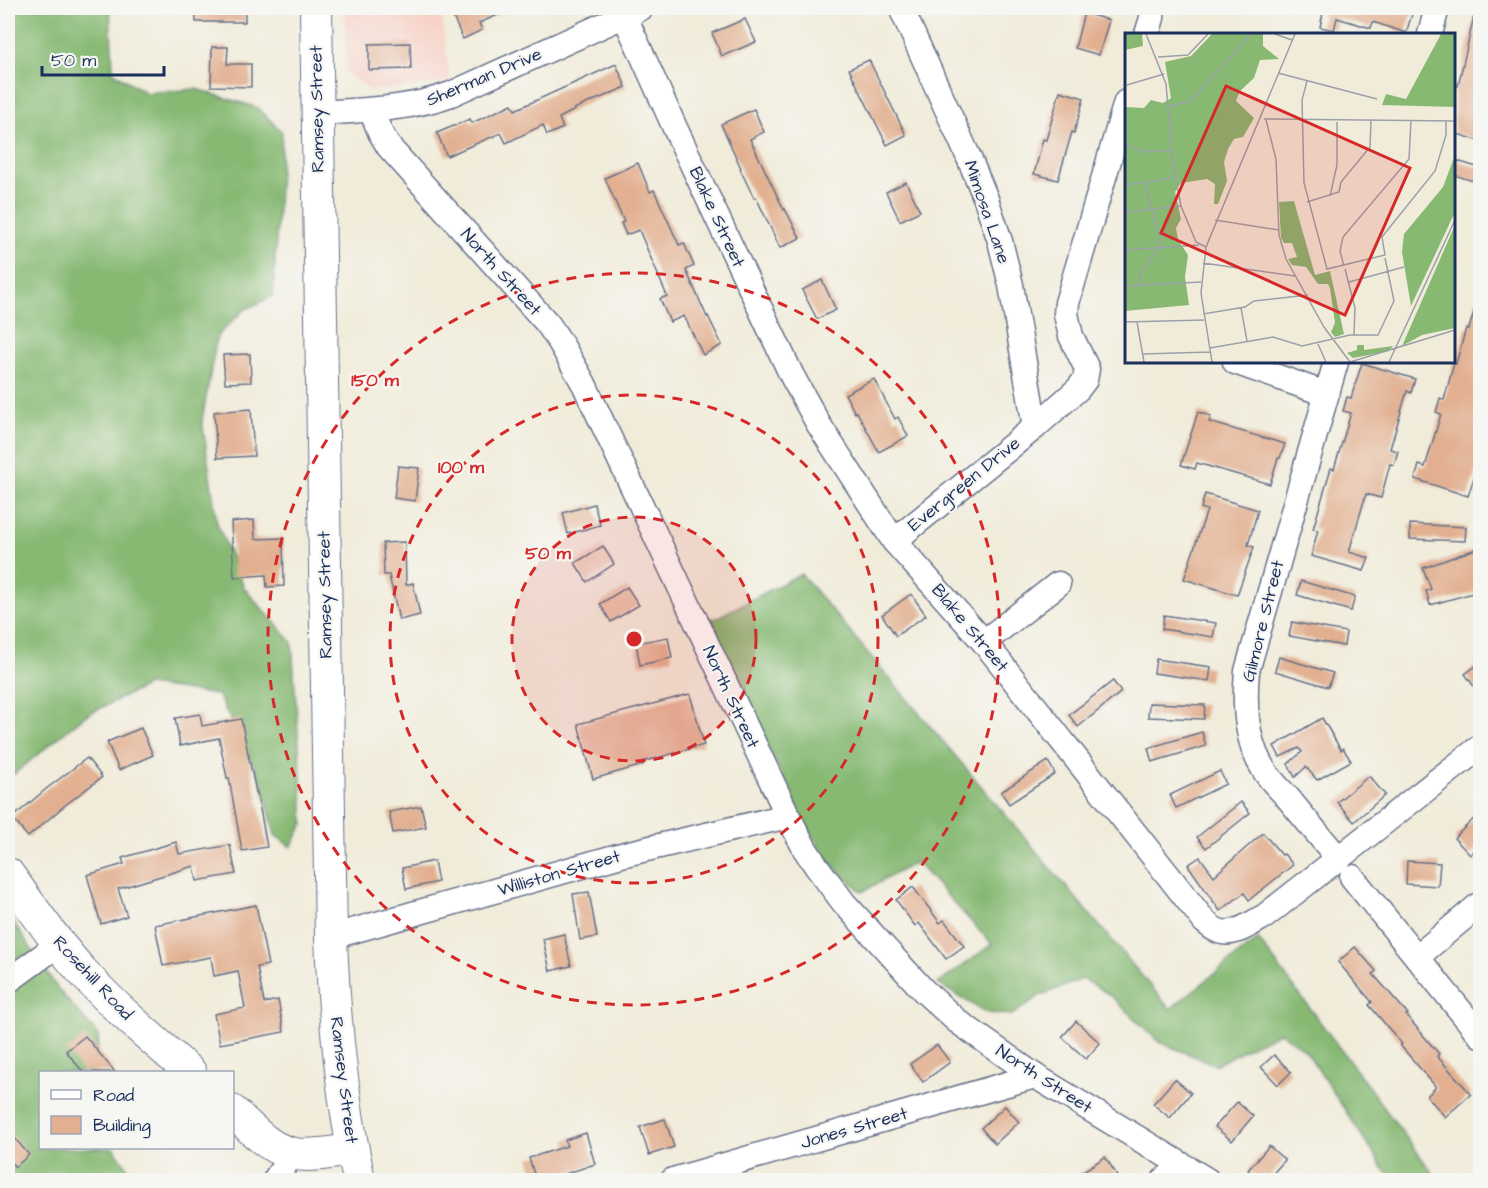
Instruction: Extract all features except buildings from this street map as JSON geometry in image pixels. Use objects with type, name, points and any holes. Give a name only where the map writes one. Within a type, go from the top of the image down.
[{"type":"main road","name":"Ramsey Street","points":[[316,8],[331,937],[338,1044],[358,1180]]},
{"type":"main road","name":"Rosehill Road","points":[[8,874],[80,969],[104,994],[189,1071]]},
{"type":"main road","points":[[234,1113],[268,1143],[292,1154],[352,1150]]},
{"type":"street","name":"Mimosa Lane","points":[[901,8],[974,168],[1000,241],[1011,285],[1035,427]]},
{"type":"street","points":[[1147,33],[1153,8]]},
{"type":"street","points":[[1430,33],[1437,8]]},
{"type":"street","name":"Sherman Drive","points":[[317,113],[371,110],[431,102],[629,10]]},
{"type":"street","name":"Blake Street","points":[[629,10],[675,128],[792,376],[819,425],[894,541],[984,642],[1204,922],[1223,933],[1234,931],[1265,916],[1345,868],[1480,747]]},
{"type":"street","name":"Evergreen Drive","points":[[894,541],[1035,427],[1085,380],[1087,369],[1071,336],[1066,314],[1067,303],[1125,105]]},
{"type":"street","name":"North Street","points":[[371,110],[388,147],[548,324],[560,342],[584,384],[804,849],[844,903],[924,991],[957,1021],[1035,1076],[1207,1180]]},
{"type":"street","points":[[1238,363],[1326,394]]},
{"type":"street","name":"Gilmore Street","points":[[1336,363],[1247,671],[1245,700],[1249,729],[1264,770],[1480,1035]]},
{"type":"street","points":[[984,642],[1058,584]]},
{"type":"street","name":"Williston Street","points":[[331,937],[625,854],[788,816]]},
{"type":"street","points":[[1417,957],[1480,903]]},
{"type":"street","points":[[8,981],[59,944]]},
{"type":"street","name":"Jones Street","points":[[673,1180],[1035,1076]]},
{"type":"street","points":[[275,1180],[292,1154]]},
{"type":"street","points":[[1164,1180],[1183,1166]]},
{"type":"shaded area","points":[[345,8],[441,8],[450,82],[371,91],[346,72]]},
{"type":"green space","points":[[8,8],[110,8],[113,72],[146,93],[196,89],[258,108],[282,132],[273,296],[244,310],[217,336],[202,420],[217,523],[244,588],[292,642],[304,823],[291,847],[275,835],[261,779],[218,695],[148,685],[86,715],[8,779]]},
{"type":"green space","points":[[801,574],[1170,1009],[1258,939],[1438,1180],[1391,1180],[1306,1051],[1280,1032],[1216,1065],[1159,1042],[1110,995],[1083,979],[1041,995],[1012,1015],[987,1013],[938,984],[992,944],[916,862],[862,892],[828,861],[804,822],[708,622]]},
{"type":"green space","points":[[8,914],[57,988],[99,1036],[94,1071],[39,1071],[39,1149],[115,1149],[136,1180],[8,1180]]}]
